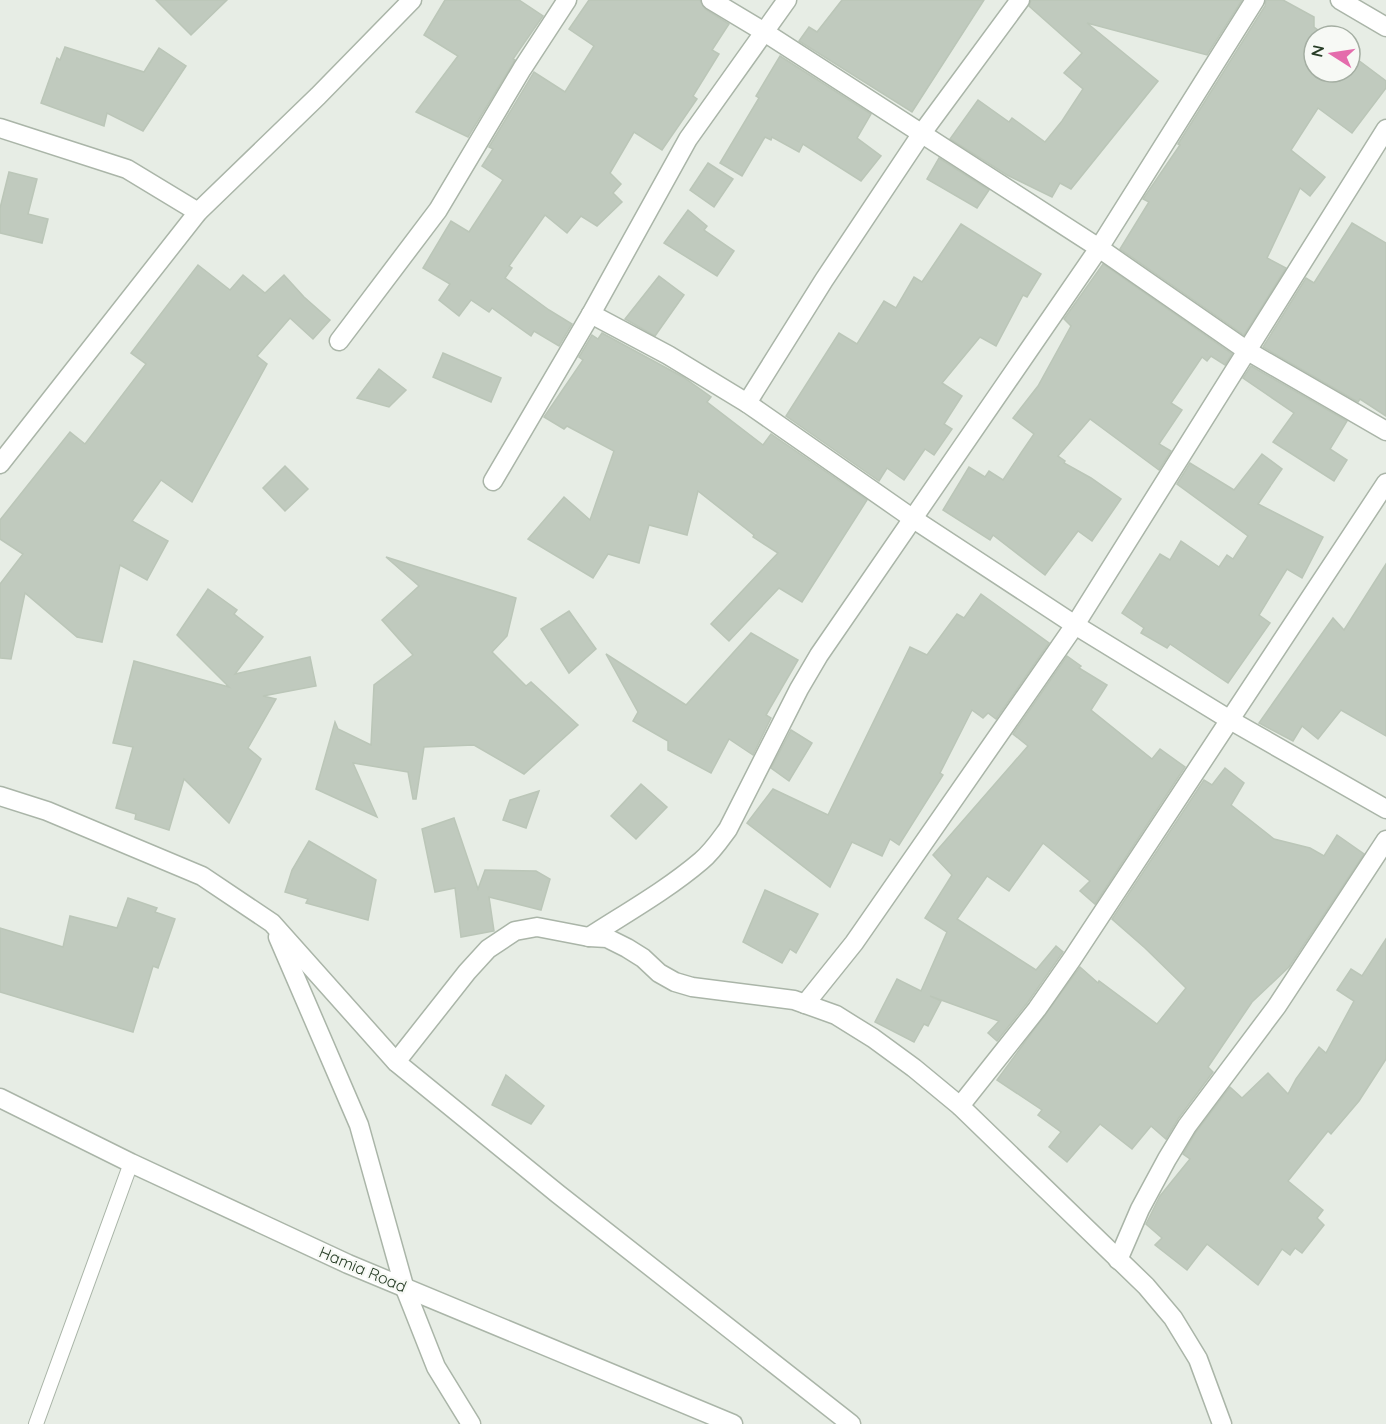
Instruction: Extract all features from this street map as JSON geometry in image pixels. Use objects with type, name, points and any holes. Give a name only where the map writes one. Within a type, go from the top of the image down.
[{"type":"street","points":[[0,464],[198,212],[318,96],[412,0]]},
{"type":"street","points":[[339,341],[438,210],[522,69],[567,0]]},
{"type":"street","points":[[711,0],[1100,248],[1246,350],[1386,430]]},
{"type":"street","points":[[493,481],[591,314],[688,139],[787,0]]},
{"type":"street","points":[[747,403],[824,280],[922,133],[1020,0]]},
{"type":"street","points":[[589,937],[702,861],[728,829],[798,689],[819,655],[1100,248],[1255,0]]},
{"type":"street","points":[[1340,0],[1386,27]]},
{"type":"street","points":[[0,128],[127,169],[198,212]]},
{"type":"street","points":[[806,1004],[854,943],[954,796],[1076,625],[1386,129]]},
{"type":"street","points":[[591,314],[668,355],[747,403],[912,518],[1076,625],[1230,720],[1386,809]]},
{"type":"street","points":[[960,1106],[1061,975],[1386,483]]},
{"type":"street","points":[[0,796],[47,812],[202,876],[272,923],[396,1062],[558,1194],[851,1424]]},
{"type":"street","points":[[1118,1260],[1140,1209],[1187,1126],[1277,1006],[1386,840]]},
{"type":"street","points":[[272,923],[359,1125],[404,1286],[436,1367],[471,1424]]},
{"type":"street","points":[[396,1062],[488,949],[515,931],[537,927],[589,937],[607,938],[643,958],[659,973],[683,984],[795,1000],[836,1016],[873,1038],[960,1106],[1146,1286],[1173,1318],[1198,1359],[1222,1424]]},
{"type":"street","name":"Hamia Road","points":[[0,1098],[131,1163],[348,1264],[733,1424]]},
{"type":"lane","points":[[36,1424],[131,1163]]},
{"type":"building","points":[[156,0],[227,0],[191,35]]},
{"type":"building","points":[[445,0],[519,0],[543,16],[513,59],[515,60],[468,137],[416,112],[458,56],[424,35]]},
{"type":"building","points":[[589,0],[700,0],[705,9],[729,24],[712,50],[719,54],[693,96],[697,99],[662,150],[634,132],[610,173],[621,184],[613,193],[622,202],[597,226],[581,216],[567,233],[545,215],[509,266],[512,268],[505,278],[572,324],[559,346],[534,331],[531,336],[492,308],[489,312],[471,300],[459,316],[439,300],[450,284],[423,268],[451,221],[469,232],[503,180],[482,166],[493,149],[489,147],[534,72],[565,92],[594,46],[569,29]]},
{"type":"building","points":[[842,0],[984,0],[912,112],[799,41],[809,27],[817,32]]},
{"type":"building","points":[[1031,0],[1242,0],[1207,55],[1087,23],[1158,81],[1071,189],[1060,183],[1052,197],[1007,175],[950,139],[978,100],[1009,122],[1012,118],[1045,142],[1083,89],[1064,73],[1082,53],[1029,6]]},
{"type":"building","points":[[1266,0],[1283,0],[1314,17],[1314,24],[1302,24],[1302,84],[1362,84],[1362,63],[1386,81],[1386,88],[1352,133],[1318,108],[1291,150],[1325,177],[1310,196],[1300,188],[1267,258],[1286,268],[1244,335],[1120,249],[1149,202],[1143,199],[1180,145],[1178,144],[1265,6]]},
{"type":"building","points":[[65,47],[144,72],[159,48],[186,66],[143,131],[107,113],[104,126],[41,103],[57,58],[60,60]]},
{"type":"building","points":[[780,56],[871,114],[857,138],[881,156],[861,181],[803,144],[799,152],[772,137],[771,140],[765,137],[742,176],[720,163],[759,98],[756,96]]},
{"type":"building","points":[[939,158],[989,190],[977,208],[927,179]]},
{"type":"building","points":[[708,163],[733,179],[714,207],[690,190]]},
{"type":"building","points":[[9,172],[37,179],[28,214],[48,219],[42,243],[0,233],[0,208]]},
{"type":"building","points":[[688,210],[707,226],[704,230],[734,251],[717,276],[664,243]]},
{"type":"building","points":[[1352,223],[1386,243],[1386,416],[1360,399],[1358,402],[1263,347],[1306,278],[1314,283]]},
{"type":"building","points":[[961,224],[1041,274],[1027,297],[1023,295],[996,346],[980,337],[942,383],[962,396],[944,424],[952,429],[934,455],[925,449],[904,480],[887,468],[879,481],[786,416],[839,333],[857,344],[884,301],[896,308],[914,277],[922,282]]},
{"type":"building","points":[[1103,264],[1232,354],[1225,365],[1211,356],[1207,361],[1202,357],[1171,403],[1182,410],[1159,444],[1171,451],[1159,470],[1090,419],[1058,456],[1065,461],[1064,463],[1121,499],[1092,541],[1078,531],[1045,575],[993,535],[990,540],[943,510],[969,467],[985,477],[989,471],[1003,480],[1034,434],[1013,418],[1038,386],[1071,326],[1064,319]]},
{"type":"building","points":[[198,265],[230,290],[243,275],[265,293],[284,275],[330,320],[313,339],[290,318],[257,356],[267,364],[192,502],[161,480],[132,521],[168,541],[147,580],[120,565],[102,642],[77,637],[25,593],[11,659],[0,658],[0,584],[23,554],[0,539],[0,520],[70,432],[85,444],[146,364],[131,353]]},
{"type":"building","points":[[659,276],[684,295],[655,336],[625,319]]},
{"type":"building","points":[[602,333],[683,377],[711,397],[707,402],[763,445],[771,434],[867,500],[802,602],[779,588],[729,641],[711,624],[778,553],[753,537],[754,535],[698,491],[687,535],[649,525],[639,563],[608,554],[593,578],[528,539],[564,497],[590,520],[614,451],[567,426],[564,429],[544,417],[583,360],[579,357],[592,335],[598,339]]},
{"type":"building","points":[[443,353],[501,378],[491,402],[433,377]]},
{"type":"building","points":[[1251,366],[1347,421],[1330,449],[1347,460],[1334,481],[1273,442],[1294,413],[1243,378]]},
{"type":"building","points":[[379,369],[406,390],[389,407],[357,398]]},
{"type":"building","points":[[1262,454],[1282,469],[1258,504],[1323,537],[1302,578],[1287,569],[1259,615],[1270,623],[1228,683],[1170,644],[1167,648],[1141,633],[1144,628],[1122,613],[1160,554],[1170,560],[1181,541],[1219,567],[1227,555],[1233,559],[1248,536],[1177,484],[1190,463],[1234,490]]},
{"type":"building","points":[[285,466],[308,489],[285,511],[263,488]]},
{"type":"building","points":[[386,557],[516,598],[507,636],[492,652],[526,686],[531,682],[578,725],[524,774],[474,745],[424,747],[416,799],[413,799],[408,772],[353,763],[377,817],[316,789],[335,722],[338,729],[371,745],[374,685],[413,655],[382,620],[419,586]]},
{"type":"building","points":[[1386,564],[1386,736],[1341,710],[1318,739],[1302,726],[1293,741],[1259,723],[1333,618],[1344,630]]},
{"type":"building","points":[[208,589],[237,610],[234,614],[263,637],[235,674],[310,657],[316,686],[263,696],[276,699],[248,748],[261,759],[229,823],[184,779],[169,830],[135,819],[136,814],[116,808],[133,747],[113,743],[134,661],[229,687],[177,635]]},
{"type":"building","points":[[981,594],[1049,643],[996,719],[988,713],[983,718],[972,710],[940,773],[943,775],[899,845],[890,839],[882,856],[852,842],[830,887],[747,823],[773,789],[828,815],[910,647],[927,655],[957,614],[964,618]]},
{"type":"building","points":[[569,611],[596,649],[569,673],[541,629]]},
{"type":"building","points":[[751,633],[798,660],[766,715],[771,718],[753,755],[729,739],[711,773],[668,750],[668,741],[633,721],[638,712],[606,654],[686,705]]},
{"type":"building","points":[[1067,656],[1081,666],[1079,668],[1107,685],[1091,710],[1152,759],[1160,749],[1185,767],[1095,904],[1080,891],[1090,881],[1043,843],[1009,891],[987,876],[957,919],[1036,970],[1056,946],[1063,952],[997,1041],[988,1033],[999,1021],[930,996],[941,1001],[928,1026],[924,1024],[914,1042],[875,1022],[897,979],[921,991],[947,932],[925,918],[952,875],[933,855],[1028,746],[1013,734]]},
{"type":"building","points":[[791,730],[812,743],[789,781],[771,768]]},
{"type":"building","points":[[1225,768],[1244,783],[1231,805],[1274,839],[1310,848],[1324,856],[1337,835],[1364,854],[1289,967],[1252,1002],[1208,1067],[1213,1072],[1166,1139],[1151,1126],[1132,1149],[1100,1124],[1067,1162],[1049,1147],[1061,1132],[1038,1115],[1042,1110],[997,1080],[1080,967],[1098,983],[1099,981],[1157,1024],[1186,988],[1112,919],[1204,780],[1212,785]]},
{"type":"building","points":[[641,784],[667,807],[636,839],[611,816]]},
{"type":"building","points":[[539,791],[526,828],[503,820],[510,800]]},
{"type":"building","points":[[454,818],[478,889],[485,870],[536,871],[550,879],[541,910],[489,897],[494,931],[461,937],[455,888],[435,892],[422,829]]},
{"type":"building","points":[[309,841],[376,880],[368,920],[306,903],[308,899],[285,892],[292,870]]},
{"type":"building","points":[[765,890],[818,914],[796,953],[790,949],[782,963],[743,942]]},
{"type":"building","points":[[128,898],[157,908],[155,912],[175,919],[158,968],[153,966],[133,1032],[0,992],[0,928],[63,947],[70,916],[117,928]]},
{"type":"building","points":[[1386,939],[1386,1059],[1359,1101],[1331,1134],[1328,1131],[1288,1181],[1323,1210],[1317,1218],[1324,1225],[1302,1253],[1295,1248],[1290,1255],[1282,1249],[1258,1285],[1207,1244],[1187,1270],[1155,1245],[1162,1238],[1146,1224],[1160,1196],[1190,1159],[1183,1154],[1196,1132],[1230,1087],[1242,1098],[1268,1073],[1288,1094],[1319,1047],[1326,1053],[1354,1001],[1337,990],[1351,969],[1362,976]]},
{"type":"building","points":[[506,1075],[544,1106],[531,1124],[492,1105]]}]
